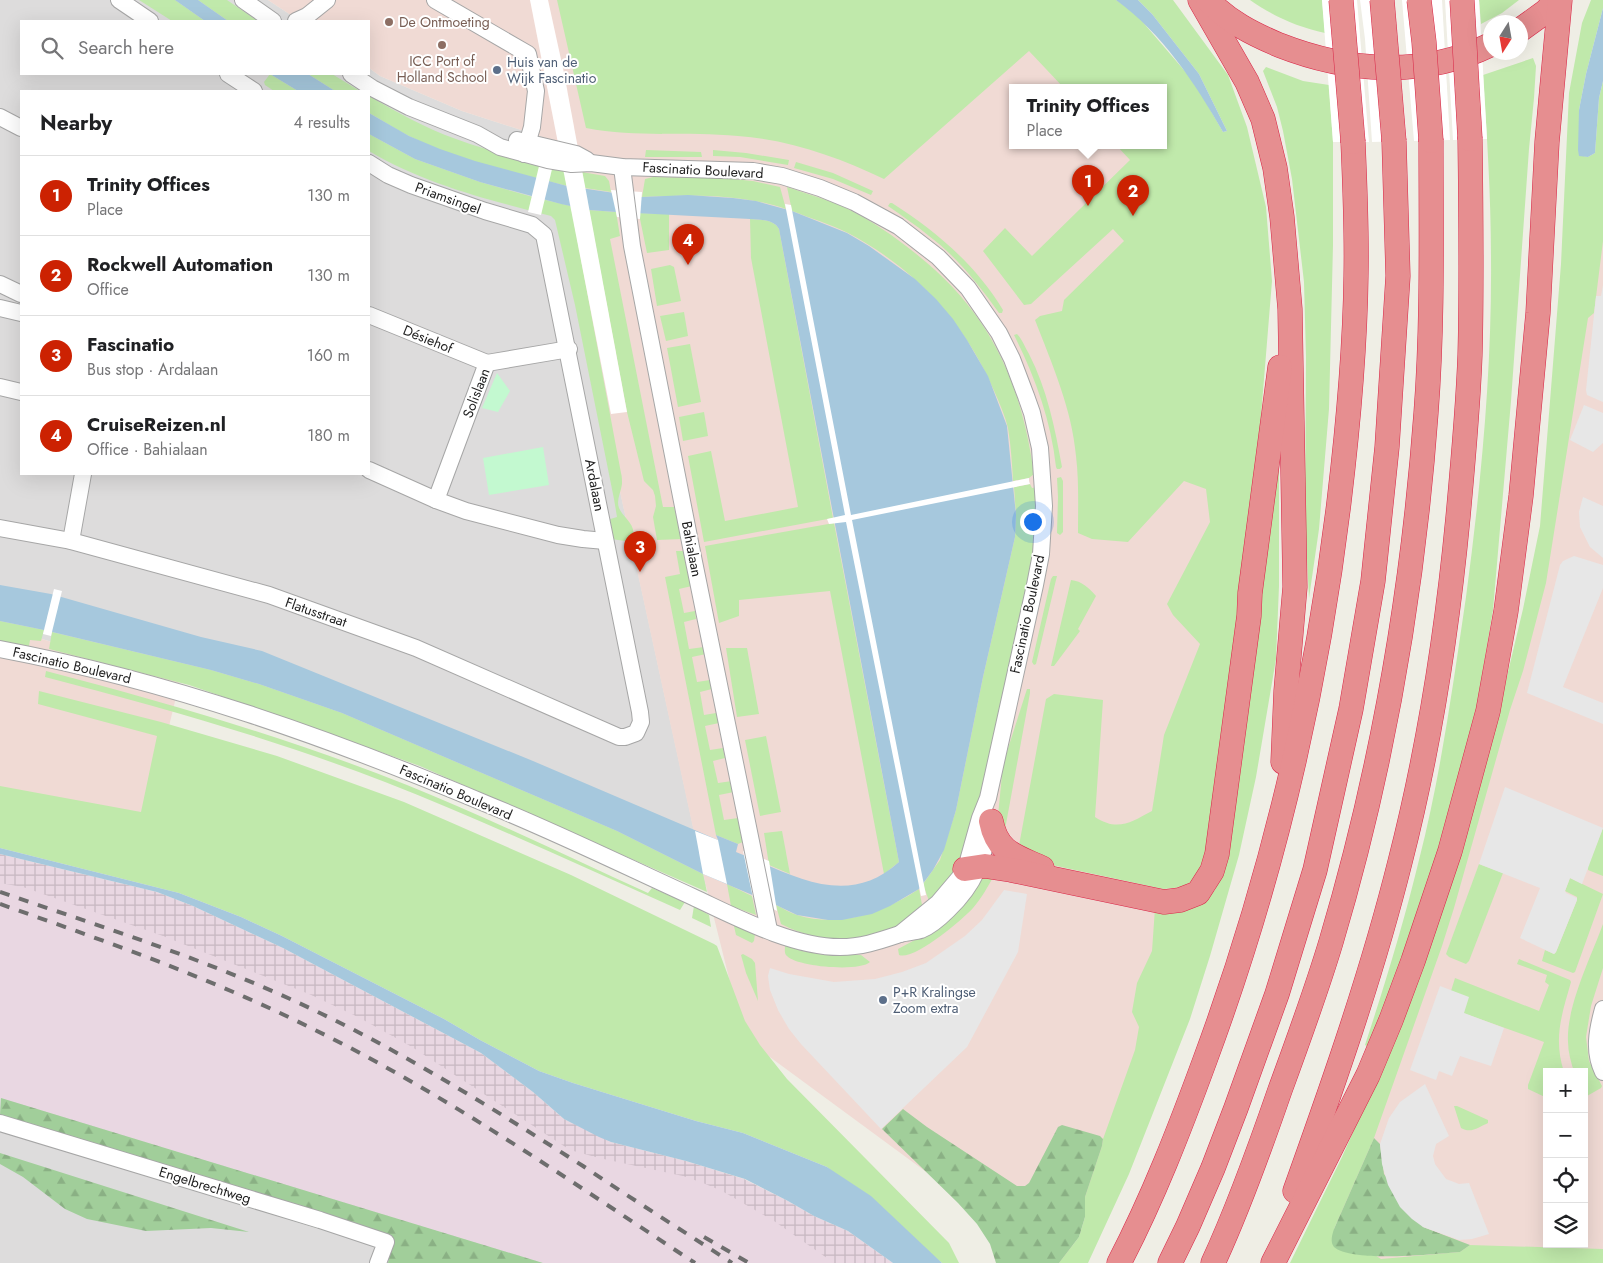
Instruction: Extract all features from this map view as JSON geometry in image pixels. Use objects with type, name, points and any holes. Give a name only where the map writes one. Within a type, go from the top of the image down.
[{"type":"highway","points":[[1200,0],[1247,82],[1264,120],[1275,168],[1282,217],[1290,309],[1295,587],[1286,691],[1280,819]]},
{"type":"highway","points":[[1208,0],[1228,18],[1262,38],[1307,55],[1336,63],[1382,68],[1429,66],[1483,48]]},
{"type":"highway","points":[[1119,1263],[1173,1144],[1226,1004],[1258,901],[1280,819],[1308,699],[1321,626],[1334,541],[1345,445],[1356,278],[1353,142],[1342,0]]},
{"type":"highway","points":[[1170,1263],[1216,1160],[1277,994],[1315,870],[1351,709],[1373,581],[1387,447],[1398,276],[1394,141],[1382,0]]},
{"type":"highway","points":[[1213,1263],[1268,1124],[1332,940],[1369,795],[1403,615],[1414,539],[1426,419],[1430,304],[1431,141],[1419,0]]},
{"type":"highway","points":[[1271,1263],[1337,1074],[1380,938],[1400,861],[1441,660],[1452,579],[1465,451],[1470,339],[1470,140],[1462,0]]},
{"type":"highway","points":[[1271,1263],[1368,1075],[1391,1020],[1450,851],[1488,711],[1506,611],[1522,487],[1538,313],[1547,142],[1558,0]]},
{"type":"highway","points":[[1528,24],[1558,0]]},
{"type":"highway","points":[[972,868],[1001,868],[1164,902],[1180,900],[1198,893],[1212,871],[1217,854],[1249,616],[1250,594],[1273,413],[1290,309]]},
{"type":"highway","points":[[989,810],[993,835],[1006,850],[1068,881]]},
{"type":"street","points":[[119,0],[149,20]]},
{"type":"street","points":[[243,0],[273,20]]},
{"type":"street","points":[[298,20],[307,16],[327,0]]},
{"type":"street","points":[[435,0],[528,54],[536,91],[532,127],[526,148]]},
{"type":"street","points":[[230,75],[250,83]]},
{"type":"street","name":"Fascinatio Boulevard","points":[[0,649],[98,670],[203,698],[336,743],[492,806],[721,910],[801,942],[838,947],[876,943],[900,934],[925,928],[945,914],[967,890],[989,810],[1038,569],[1041,554],[1044,506],[1040,448],[1032,413],[1012,359],[999,333],[979,302],[938,257],[898,226],[842,196],[800,181],[753,171],[622,167],[591,163],[572,164],[548,160],[526,148],[500,146],[477,134],[409,107],[372,88],[352,75]]},
{"type":"street","points":[[0,117],[20,127]]},
{"type":"street","name":"Priamsingel","points":[[370,164],[411,185],[485,212],[532,225]]},
{"type":"street","name":"Bahialaan","points":[[622,167],[627,218],[770,930]]},
{"type":"street","name":"Ardalaan","points":[[532,225],[544,235],[569,349],[605,541],[640,712],[641,722],[636,733],[619,737]]},
{"type":"street","points":[[0,284],[20,294]]},
{"type":"street","points":[[0,308],[20,313]]},
{"type":"street","name":"Désiehof","points":[[370,315],[487,363]]},
{"type":"street","name":"Solislaan","points":[[436,500],[487,363],[569,349]]},
{"type":"street","points":[[0,387],[20,392]]},
{"type":"street","points":[[370,470],[436,500],[466,511],[539,531],[605,541]]},
{"type":"street","points":[[71,541],[83,475]]},
{"type":"street","name":"Flatusstraat","points":[[0,528],[71,541],[242,587],[420,649],[619,737]]},
{"type":"street","name":"Fascinatio Boulevard","points":[[972,868],[980,818],[989,810]]},
{"type":"street","points":[[1603,1009],[1596,1048],[1603,1072]]},
{"type":"street","name":"Engelbrechtweg","points":[[0,1123],[320,1220],[386,1242],[378,1263]]},
{"type":"shaded area","points":[[0,0],[268,0],[298,20],[20,20],[20,75],[370,75],[370,69],[380,76],[462,111],[543,137],[706,886],[288,711],[25,634],[0,630]]},
{"type":"shaded area","points":[[268,0],[1132,0],[1235,199],[1264,439],[1181,948],[1066,1263],[1050,1263],[744,1038],[703,874],[543,137],[462,111],[380,76],[370,69],[370,20],[298,20]]},
{"type":"shaded area","points":[[1603,218],[1603,1263],[1323,1263],[1438,931],[1546,555]]},
{"type":"shaded area","points":[[1603,285],[1603,402],[1587,395],[1586,390],[1596,296],[1601,296]]},
{"type":"shaded area","points":[[1584,405],[1603,413],[1603,443],[1593,452],[1570,440]]},
{"type":"shaded area","points":[[1583,497],[1603,506],[1603,558],[1590,547],[1580,527],[1579,512]]},
{"type":"shaded area","points":[[1574,556],[1603,565],[1603,588],[1563,687],[1603,703],[1603,724],[1527,693],[1560,565],[1563,561]]},
{"type":"shaded area","points":[[0,630],[25,634],[180,680],[147,819],[0,791]]},
{"type":"shaded area","points":[[1505,787],[1603,828],[1582,884],[1570,878],[1565,891],[1577,898],[1577,900],[1554,954],[1520,938],[1540,888],[1479,864]]},
{"type":"shaded area","points":[[0,854],[157,892],[193,906],[283,948],[481,1053],[533,1092],[564,1119],[611,1142],[686,1161],[744,1179],[814,1216],[848,1231],[893,1263],[543,1263],[0,1098]]},
{"type":"shaded area","points":[[0,883],[23,887],[163,936],[309,994],[358,1017],[412,1047],[570,1150],[683,1176],[722,1191],[774,1221],[834,1263],[543,1263],[0,1098]]},
{"type":"shaded area","name":"P+R Kralingse Zoom extra","points":[[1004,890],[1027,894],[1018,952],[967,1047],[881,1129],[789,1029],[778,1010],[770,990],[768,976],[770,968],[789,974],[834,982],[875,979],[902,972],[926,963],[965,936],[982,920]]},
{"type":"shaded area","points":[[1440,986],[1469,997],[1464,1013],[1504,1028],[1491,1066],[1460,1056],[1452,1076],[1439,1071],[1436,1080],[1410,1070]]},
{"type":"shaded area","points":[[1425,1084],[1449,1136],[1436,1144],[1433,1156],[1435,1164],[1446,1179],[1459,1184],[1469,1183],[1489,1234],[1472,1239],[1459,1240],[1423,1227],[1400,1207],[1388,1185],[1382,1164],[1380,1144],[1389,1118],[1400,1102]]},
{"type":"shaded area","points":[[1,1098],[543,1263],[0,1263]]},
{"type":"green space","points":[[139,0],[175,0],[204,20],[170,20]]},
{"type":"green space","points":[[198,0],[227,0],[257,20],[227,20]]},
{"type":"green space","points":[[557,0],[1116,0],[1135,13],[1195,83],[1223,132],[1227,131],[1199,74],[1152,14],[1138,0],[1173,0],[1228,75],[1247,127],[1266,207],[1272,281],[1257,465],[1206,858],[1192,881],[1183,887],[1163,889],[1052,865],[1018,851],[1046,699],[1054,694],[1103,700],[1095,817],[1118,825],[1131,822],[1152,811],[1164,735],[1200,644],[1173,615],[1167,604],[1210,522],[1206,489],[1184,481],[1128,542],[1092,539],[1078,533],[1077,465],[1074,438],[1066,404],[1035,320],[1040,316],[1062,311],[1064,300],[1124,241],[1113,229],[1031,304],[1024,305],[983,251],[1005,228],[1032,256],[1130,160],[1120,149],[1167,149],[1167,84],[1060,84],[1029,51],[884,179],[831,157],[776,141],[719,135],[624,133],[586,128]]},
{"type":"green space","points":[[1250,0],[1322,0],[1325,33],[1305,28],[1286,20]]},
{"type":"green space","points":[[1479,0],[1519,0],[1498,15],[1483,15],[1483,23],[1481,24]]},
{"type":"green space","points":[[1591,0],[1603,0],[1603,8],[1579,110],[1579,155],[1588,157],[1595,153],[1599,98],[1603,81],[1603,241],[1594,313],[1588,318],[1546,583],[1523,671],[1442,946],[1374,1138],[1334,1229],[1381,1259],[1460,1252],[1470,1245],[1603,1249],[1603,1263],[1290,1263],[1342,1157],[1373,1087],[1497,718],[1523,609],[1540,526],[1561,264],[1569,93],[1582,23]]},
{"type":"green space","points":[[1533,58],[1536,66],[1534,98],[1493,610],[1474,724],[1452,817],[1370,1048],[1365,1045],[1407,906],[1434,795],[1466,597],[1476,513],[1490,343],[1491,300],[1490,189],[1483,75]]},
{"type":"green space","points":[[1266,67],[1303,81],[1329,85],[1333,142],[1333,245],[1329,409],[1319,529],[1309,598],[1305,519],[1306,357],[1304,282],[1292,179],[1277,107],[1263,71]]},
{"type":"green space","points":[[269,75],[272,75],[296,90],[272,90],[264,82]]},
{"type":"green space","points":[[310,75],[334,75],[358,90],[333,90]]},
{"type":"green space","points":[[370,97],[422,125],[469,144],[564,169],[567,186],[467,159],[428,145],[370,114]]},
{"type":"green space","points":[[370,135],[415,159],[480,182],[571,206],[622,476],[618,505],[632,526],[632,539],[625,541],[611,539],[607,520],[617,517],[614,499],[575,305],[555,220],[551,216],[457,190],[390,163],[370,152]]},
{"type":"green space","points":[[646,150],[701,152],[702,157],[645,157]]},
{"type":"green space","points":[[713,150],[789,160],[788,165],[740,157],[713,156]]},
{"type":"green space","points":[[796,162],[833,173],[873,191],[871,195],[833,179],[794,168]]},
{"type":"green space","points":[[582,172],[605,176],[609,181],[611,192],[585,188]]},
{"type":"green space","points":[[653,177],[722,178],[753,181],[780,187],[786,209],[751,200],[715,196],[642,197],[645,179]]},
{"type":"green space","points":[[787,187],[841,206],[874,224],[915,253],[963,299],[982,324],[998,351],[1010,379],[1028,440],[1034,474],[1029,478],[1013,481],[1008,428],[999,401],[969,344],[936,300],[895,263],[872,247],[848,233],[792,211]]},
{"type":"green space","points":[[890,203],[924,225],[954,250],[980,278],[1003,310],[1002,313],[999,313],[949,253],[888,206]]},
{"type":"green space","points":[[589,210],[616,212],[620,236],[610,239],[663,507],[674,507],[682,539],[657,540],[653,517],[656,506],[655,496],[653,490],[644,481],[627,412]]},
{"type":"green space","points":[[640,213],[669,214],[669,250],[647,253]]},
{"type":"green space","points":[[750,219],[774,223],[779,229],[833,518],[704,542],[688,456],[711,451],[725,521],[798,507],[751,258]]},
{"type":"green space","points":[[670,265],[674,267],[681,301],[657,306],[651,269]]},
{"type":"green space","points":[[684,312],[688,336],[666,341],[660,316]]},
{"type":"green space","points":[[1017,334],[1035,367],[1046,395],[1062,467],[1060,469],[1056,467],[1046,416],[1029,367],[1014,335]]},
{"type":"green space","points":[[690,344],[701,402],[678,407],[667,348]]},
{"type":"green space","points":[[497,373],[510,391],[498,412],[482,408]]},
{"type":"green space","points":[[704,412],[708,436],[683,441],[679,417]]},
{"type":"green space","points":[[1279,431],[1279,586],[1276,659],[1256,777],[1239,855],[1190,1019],[1129,1174],[1088,1263],[1059,1263],[1079,1237],[1085,1217],[1085,1197],[1103,1139],[1135,1050],[1139,1027],[1132,1012],[1137,983],[1152,951],[1155,908],[1209,896],[1215,890],[1220,874]]},
{"type":"green space","points":[[543,447],[549,485],[489,495],[483,458]]},
{"type":"green space","points":[[1061,477],[1063,481],[1063,532],[1060,535],[1057,533],[1057,478]]},
{"type":"green space","points":[[1030,484],[1032,488],[1037,487],[1036,530],[1030,575],[972,837],[964,861],[930,904],[923,884],[940,860],[956,810],[983,677],[1015,537],[1014,487]]},
{"type":"green space","points":[[834,523],[899,862],[884,874],[830,591],[739,600],[739,616],[719,623],[705,546]]},
{"type":"green space","points":[[676,551],[685,551],[692,586],[679,589],[684,613],[695,611],[696,619],[684,622],[689,649],[704,647],[706,654],[692,657],[697,682],[710,680],[712,689],[700,692],[704,715],[716,713],[719,723],[705,726],[710,750],[723,748],[725,758],[713,761],[718,783],[732,781],[734,792],[719,795],[724,820],[738,818],[743,842],[738,844],[716,835],[665,577],[680,574]]},
{"type":"green space","points":[[1053,576],[1057,576],[1036,664],[1034,665],[1032,662]]},
{"type":"green space","points":[[1071,580],[1085,585],[1096,596],[1078,629],[1080,631],[1054,666],[1051,666]]},
{"type":"green space","points":[[0,621],[44,630],[41,641],[30,640],[29,646],[0,641]]},
{"type":"green space","points":[[52,632],[211,670],[259,684],[342,713],[617,831],[703,874],[707,892],[420,766],[189,685],[49,649]]},
{"type":"green space","points":[[726,648],[747,648],[759,714],[737,717]]},
{"type":"green space","points":[[46,671],[228,722],[363,768],[468,811],[648,893],[652,888],[685,902],[680,910],[460,812],[343,766],[216,725],[45,677]]},
{"type":"green space","points":[[1027,689],[1030,689],[1030,693],[1004,835],[998,816],[1003,764]]},
{"type":"green space","points":[[39,691],[161,722],[277,756],[404,802],[571,875],[714,944],[717,946],[745,1021],[760,1045],[787,1079],[949,1243],[959,1263],[942,1263],[827,1167],[743,1133],[696,1121],[539,1071],[444,1019],[282,936],[241,917],[179,893],[0,848],[0,786],[141,812],[157,736],[38,704]]},
{"type":"green space","points":[[766,736],[781,812],[760,816],[745,740]]},
{"type":"green space","points":[[1603,828],[1603,876],[1588,870],[1588,866]]},
{"type":"green space","points":[[782,831],[790,874],[769,865],[764,833]]},
{"type":"green space","points":[[1479,864],[1503,873],[1469,961],[1466,964],[1446,954]]},
{"type":"green space","points":[[983,874],[994,875],[982,896],[967,914],[949,930],[926,946],[906,955],[899,955],[898,949],[926,934]]},
{"type":"green space","points":[[1570,878],[1603,894],[1575,972],[1573,973],[1542,961],[1545,950],[1554,954],[1556,952],[1577,900],[1577,897],[1565,891]]},
{"type":"green space","points":[[727,884],[752,896],[756,915],[731,906]]},
{"type":"green space","points":[[919,889],[923,910],[893,928],[865,937],[851,939],[822,937],[794,930],[781,924],[776,905],[794,914],[813,919],[845,919],[861,916],[891,905]]},
{"type":"green space","points":[[694,906],[709,915],[711,927],[692,918]]},
{"type":"green space","points":[[733,922],[755,934],[752,943],[736,935]]},
{"type":"green space","points":[[1603,924],[1603,968],[1591,1006],[1586,1037],[1589,1061],[1602,1086],[1588,1095],[1588,1068],[1573,1068],[1568,1046],[1568,1028],[1571,1013]]},
{"type":"green space","points":[[785,945],[802,951],[825,955],[861,955],[870,962],[854,967],[829,967],[803,963],[793,960],[786,955]]},
{"type":"green space","points":[[743,954],[755,963],[758,1001],[746,973],[741,955]]},
{"type":"green space","points":[[1519,959],[1571,982],[1560,1026],[1559,1048],[1563,1068],[1543,1068],[1543,1096],[1528,1089],[1528,1085],[1544,1042],[1463,1013],[1451,991],[1455,978],[1539,1011],[1549,985],[1545,982],[1547,975],[1517,964]]},
{"type":"green space","points":[[1,1098],[543,1263],[388,1263],[390,1252],[337,1234],[5,1133],[0,1115]]},
{"type":"green space","points":[[1454,1106],[1488,1120],[1488,1123],[1472,1130],[1461,1128]]},
{"type":"green space","points":[[903,1109],[1017,1186],[1025,1186],[1029,1183],[1058,1127],[1062,1125],[1100,1136],[1103,1139],[1102,1146],[1085,1197],[1085,1217],[1079,1237],[1059,1263],[996,1263],[990,1244],[977,1224],[882,1129]]},
{"type":"green space","points":[[1374,1138],[1380,1144],[1384,1174],[1423,1227],[1470,1245],[1460,1252],[1413,1256],[1358,1255],[1344,1252],[1334,1247],[1332,1236],[1334,1229]]},
{"type":"green space","points":[[0,1153],[249,1232],[211,1228],[146,1231],[87,1219],[65,1209],[23,1177],[0,1164]]},
{"type":"water","points":[[175,0],[198,0],[227,20],[204,20]]},
{"type":"water","points":[[1116,0],[1138,0],[1152,14],[1199,74],[1227,131],[1223,132],[1189,77],[1163,43],[1133,13]]},
{"type":"water","points":[[1603,8],[1603,81],[1599,98],[1595,153],[1588,157],[1579,156],[1579,110]]},
{"type":"water","points":[[272,75],[310,75],[333,90],[296,90]]},
{"type":"water","points":[[370,114],[409,136],[440,149],[475,161],[567,186],[642,197],[688,195],[733,198],[756,201],[792,211],[847,233],[869,246],[915,279],[953,319],[988,376],[1007,426],[1016,515],[1015,537],[983,677],[956,810],[944,850],[933,870],[919,889],[872,914],[842,920],[828,920],[797,915],[703,874],[617,831],[342,713],[259,684],[211,670],[0,621],[0,585],[51,594],[201,637],[262,651],[533,761],[718,840],[716,835],[738,844],[736,852],[778,870],[819,883],[839,886],[859,884],[879,876],[899,862],[777,226],[774,223],[758,220],[589,210],[480,182],[415,159],[370,135]]},
{"type":"water","points":[[0,848],[179,893],[241,917],[282,936],[444,1019],[539,1071],[696,1121],[743,1133],[827,1167],[871,1196],[942,1263],[893,1263],[848,1231],[814,1216],[745,1179],[599,1137],[564,1119],[533,1092],[481,1053],[283,948],[193,906],[157,892],[0,854]]},
{"type":"pier","points":[[530,0],[548,0],[564,73],[627,412],[611,414]]},
{"type":"pier","points":[[1322,0],[1357,0],[1369,142],[1333,142]]},
{"type":"pier","points":[[1360,0],[1393,0],[1407,141],[1372,142],[1365,39]]},
{"type":"pier","points":[[1402,0],[1442,0],[1450,140],[1414,141]]},
{"type":"pier","points":[[1445,0],[1479,0],[1487,139],[1453,140]]},
{"type":"pier","points":[[540,162],[553,165],[541,215],[528,212]]},
{"type":"pier","points":[[611,190],[642,192],[640,219],[617,217]]},
{"type":"pier","points":[[785,204],[791,205],[851,515],[1029,478],[1030,484],[852,520],[926,895],[921,896],[846,522],[829,524],[827,519],[845,515]]},
{"type":"pier","points":[[54,589],[62,591],[51,636],[43,634]]},
{"type":"pier","points":[[695,831],[718,840],[727,884],[703,874]]},
{"type":"pier","points":[[743,851],[769,861],[777,911],[753,898]]},
{"type":"railway","points":[[0,892],[122,933],[203,963],[283,996],[356,1031],[422,1067],[487,1106],[732,1263]]},
{"type":"railway","points":[[0,904],[118,946],[196,977],[311,1028],[410,1081],[459,1110],[695,1263]]},
{"type":"railway","points":[[704,1237],[749,1263]]},
{"type":"place","name":"De Ontmoeting","points":[[389,22]]},
{"type":"place","name":"ICC Port of Holland School","points":[[442,45]]},
{"type":"place","name":"Huis van de Wijk Fascinatio","points":[[497,70]]},
{"type":"place","name":"Trinity Offices","points":[[1088,206]]},
{"type":"place","name":"Rockwell Automation","points":[[1133,216]]},
{"type":"place","name":"CruiseReizen.nl","points":[[688,265]]},
{"type":"place","name":"Fascinatio","points":[[640,572]]},
{"type":"place","name":"P+R Kralingse Zoom extra","points":[[883,1000]]}]
